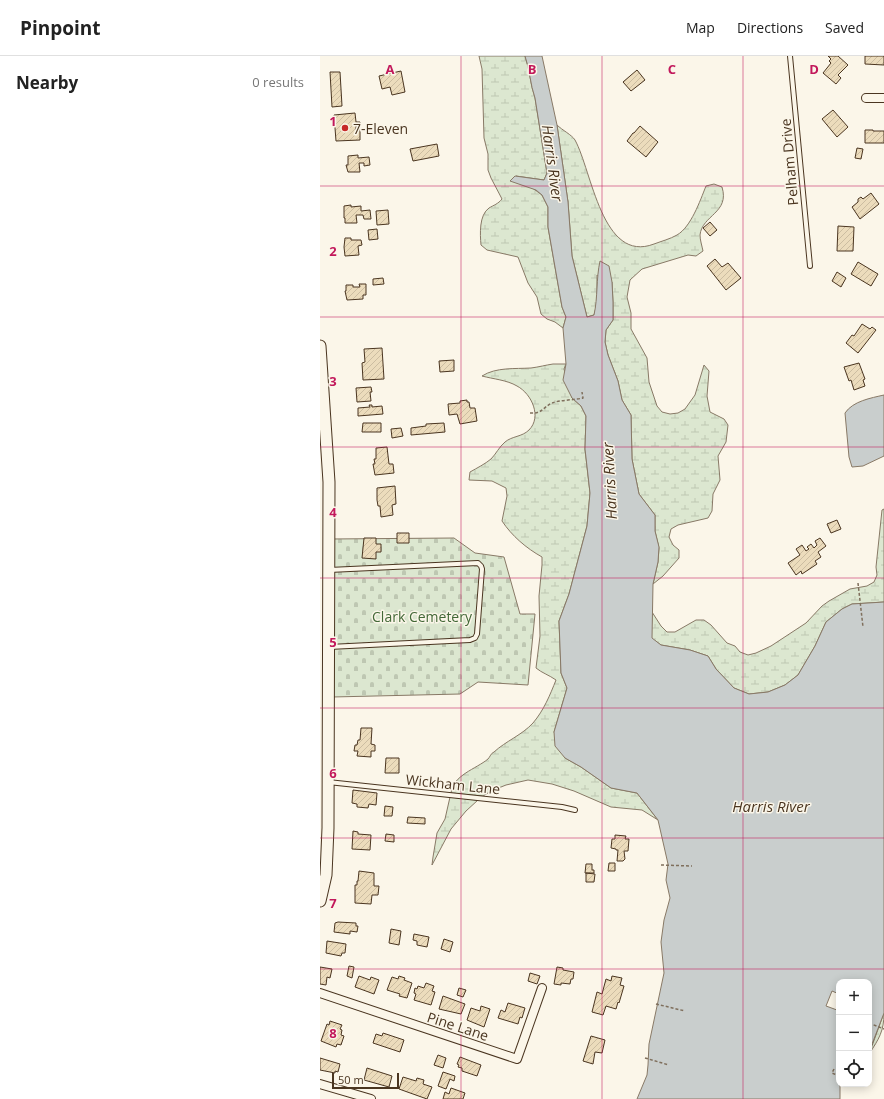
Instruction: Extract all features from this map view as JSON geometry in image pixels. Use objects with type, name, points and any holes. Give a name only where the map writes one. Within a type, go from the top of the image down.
[{"type":"street","points":[[866,98],[884,98]]},
{"type":"street","points":[[320,346],[329,482],[327,859],[326,875],[320,901]]},
{"type":"street","name":"Pine Lane","points":[[320,994],[517,1059],[542,988]]},
{"type":"street","points":[[320,1084],[371,1099]]},
{"type":"lane","name":"Pelham Drive","points":[[790,56],[810,266]]},
{"type":"lane","points":[[328,570],[478,563],[482,570],[477,634],[475,638],[470,640],[329,647]]},
{"type":"lane","name":"Wickham Lane","points":[[328,782],[554,806],[575,810]]},
{"type":"path","points":[[530,413],[542,411],[552,403],[583,398],[582,392]]},
{"type":"path","points":[[858,583],[863,627]]},
{"type":"path","points":[[661,865],[692,866]]},
{"type":"path","points":[[656,1004],[685,1011]]},
{"type":"path","points":[[872,1024],[884,1029]]},
{"type":"path","points":[[645,1058],[669,1065]]},
{"type":"path","points":[[834,1069],[832,1073],[836,1075]]},
{"type":"green space","points":[[479,56],[525,56],[527,61],[535,98],[547,173],[544,180],[516,176],[542,195],[548,207],[548,227],[562,307],[566,317],[563,328],[541,314],[537,297],[528,283],[518,257],[487,250],[481,245],[480,236],[483,215],[489,208],[502,199],[488,170],[488,154],[484,138],[482,69]]},
{"type":"green space","points":[[557,125],[575,140],[601,211],[611,228],[622,241],[636,247],[654,244],[677,235],[691,220],[706,186],[714,184],[722,187],[722,203],[702,228],[700,237],[703,251],[696,256],[688,255],[642,269],[630,280],[627,297],[631,313],[631,329],[647,358],[649,382],[657,406],[662,412],[670,414],[678,413],[685,409],[695,395],[704,365],[709,371],[707,396],[710,412],[724,419],[728,425],[726,442],[718,456],[720,480],[713,494],[712,511],[708,518],[678,525],[671,529],[669,537],[673,545],[679,550],[679,558],[663,576],[653,584],[658,562],[659,548],[655,531],[655,515],[639,494],[632,459],[631,415],[622,400],[618,381],[608,355],[605,342],[606,330],[613,320],[612,282],[597,275],[597,304],[594,315],[587,317],[572,256],[568,202]]},
{"type":"green space","points":[[553,364],[566,364],[564,369],[572,398],[581,406],[586,416],[585,449],[590,493],[587,526],[569,594],[559,621],[561,673],[567,688],[554,732],[565,758],[581,767],[611,788],[637,793],[658,820],[642,810],[611,807],[574,791],[552,784],[528,780],[506,785],[483,796],[451,793],[460,777],[483,763],[491,754],[533,723],[544,708],[556,680],[536,668],[540,636],[539,596],[542,557],[530,550],[510,532],[502,521],[507,496],[506,488],[492,481],[469,480],[470,472],[491,459],[505,442],[529,430],[535,419],[534,406],[527,394],[509,382],[482,376],[493,371],[531,368]]},
{"type":"green space","points":[[884,509],[884,602],[852,604],[842,609],[826,622],[815,646],[798,675],[785,685],[768,692],[749,694],[734,688],[716,669],[708,656],[690,650],[661,645],[651,638],[652,612],[667,632],[675,632],[696,620],[704,620],[711,625],[727,643],[735,646],[740,652],[748,655],[771,646],[806,623],[822,606],[829,601],[850,589],[867,586],[874,582],[877,575],[876,567],[882,510]]},
{"type":"green space","name":"Clark Cemetery","points":[[454,538],[475,553],[504,557],[520,614],[535,614],[528,685],[478,682],[460,694],[332,697],[330,539]]},
{"type":"green space","points":[[450,797],[478,800],[466,811],[451,829],[432,865],[437,833],[445,819]]},
{"type":"green space","points":[[884,1013],[880,1035],[872,1050],[872,1046]]},
{"type":"water","name":"Harris River","points":[[525,56],[542,56],[557,125],[568,202],[572,256],[587,317],[594,315],[600,261],[609,266],[612,282],[613,320],[606,330],[605,342],[608,355],[618,381],[622,400],[631,415],[632,459],[639,494],[655,515],[655,531],[659,547],[658,562],[653,584],[652,638],[661,645],[690,650],[708,656],[716,669],[734,688],[749,694],[768,692],[785,685],[798,675],[815,646],[826,622],[842,609],[852,604],[884,602],[884,1013],[872,1044],[872,979],[836,979],[836,1087],[840,1087],[840,1099],[637,1099],[647,1075],[649,1044],[664,973],[661,942],[664,920],[670,898],[666,880],[668,864],[658,820],[637,793],[611,788],[581,767],[565,758],[555,746],[554,732],[567,688],[561,673],[559,621],[569,594],[587,526],[590,493],[585,449],[586,416],[581,406],[572,398],[563,380],[566,364],[563,328],[566,317],[562,307],[548,227],[548,207],[542,195],[536,190],[510,181],[515,176],[544,180],[547,173],[535,98]]},
{"type":"water","points":[[884,395],[884,456],[863,466],[852,467],[849,457],[845,413],[857,403]]},
{"type":"pier","points":[[832,991],[836,993],[836,1010],[826,1006]]},
{"type":"building","points":[[828,56],[838,56],[848,65],[838,75],[841,78],[836,84],[823,73],[831,63],[829,61],[831,59]]},
{"type":"building","points":[[865,56],[884,56],[884,65],[865,64]]},
{"type":"building","points":[[637,70],[645,80],[631,91],[623,82]]},
{"type":"building","points":[[401,71],[405,92],[392,95],[390,87],[382,89],[379,76]]},
{"type":"building","name":"7-Eleven","points":[[330,72],[340,72],[342,106],[332,107]]},
{"type":"building","points":[[833,110],[848,127],[837,137],[822,119]]},
{"type":"building","name":"7-Eleven","points":[[355,113],[356,122],[360,122],[360,126],[356,126],[356,130],[360,129],[360,140],[336,141],[334,115]]},
{"type":"building","points":[[640,126],[658,142],[646,157],[627,141]]},
{"type":"building","points":[[865,130],[884,131],[884,143],[865,143]]},
{"type":"building","points":[[437,144],[439,156],[413,161],[410,149]]},
{"type":"building","points":[[857,148],[863,149],[861,159],[855,158]]},
{"type":"building","points":[[358,155],[358,158],[369,157],[370,165],[364,166],[364,163],[359,163],[360,172],[348,172],[346,165],[348,165],[348,156]]},
{"type":"building","points":[[871,193],[879,204],[860,219],[852,207],[858,202],[858,199],[861,197],[863,199]]},
{"type":"building","points":[[351,205],[351,207],[361,206],[361,211],[370,210],[371,219],[364,219],[363,215],[356,215],[357,223],[345,223],[344,206]]},
{"type":"building","points":[[388,210],[389,224],[377,225],[376,211]]},
{"type":"building","points":[[710,222],[717,230],[710,236],[703,228]]},
{"type":"building","points":[[838,226],[854,227],[853,251],[837,251]]},
{"type":"building","points":[[377,229],[378,239],[369,240],[368,230]]},
{"type":"building","points":[[345,238],[351,238],[351,240],[361,240],[362,245],[358,246],[359,255],[345,256]]},
{"type":"building","points":[[715,259],[722,267],[728,263],[741,278],[726,290],[707,266]]},
{"type":"building","points":[[858,262],[878,274],[871,286],[851,274]]},
{"type":"building","points":[[837,272],[846,278],[841,287],[832,281]]},
{"type":"building","points":[[383,278],[384,284],[373,285],[373,279]]},
{"type":"building","points":[[359,284],[366,284],[366,295],[363,295],[363,299],[347,300],[345,291],[346,285],[360,287]]},
{"type":"building","points":[[862,324],[870,329],[872,327],[876,330],[858,353],[846,343],[852,335],[854,336]]},
{"type":"building","points":[[382,348],[384,379],[363,380],[362,363],[365,362],[364,349]]},
{"type":"building","points":[[454,360],[454,371],[440,372],[439,361]]},
{"type":"building","points":[[859,363],[865,379],[863,380],[865,386],[854,390],[851,380],[849,381],[844,367]]},
{"type":"building","points":[[371,387],[371,401],[357,402],[356,388]]},
{"type":"building","points":[[467,400],[470,408],[475,408],[477,421],[460,424],[457,414],[449,415],[448,404],[460,403],[460,401]]},
{"type":"building","points":[[369,405],[372,405],[372,407],[382,406],[383,414],[358,416],[358,408],[370,407]]},
{"type":"building","points":[[363,423],[381,423],[381,432],[362,432]]},
{"type":"building","points":[[444,423],[445,432],[411,435],[411,428],[426,426],[426,424]]},
{"type":"building","points":[[401,428],[403,436],[392,438],[391,429]]},
{"type":"building","points":[[387,447],[389,464],[393,464],[394,473],[375,475],[373,464],[375,464],[374,459],[376,459],[376,448]]},
{"type":"building","points":[[395,486],[396,504],[392,505],[393,515],[381,517],[380,506],[378,506],[377,500],[377,488]]},
{"type":"building","points":[[837,520],[841,529],[831,533],[827,524]]},
{"type":"building","points":[[397,533],[409,533],[409,543],[397,543]]},
{"type":"building","points":[[364,538],[376,538],[376,544],[381,544],[381,552],[376,552],[376,559],[362,558]]},
{"type":"building","points":[[820,538],[826,546],[818,552],[821,557],[815,561],[817,564],[802,574],[801,571],[796,575],[788,563],[800,555],[796,549],[802,545],[806,551],[809,549],[807,547],[811,544],[814,548],[817,545],[815,541]]},
{"type":"building","points":[[361,728],[372,728],[371,744],[375,745],[375,751],[371,751],[371,757],[357,756],[358,751],[354,751],[355,745],[357,745],[358,740],[360,740]]},
{"type":"building","points":[[386,758],[399,758],[399,773],[385,773]]},
{"type":"building","points":[[353,790],[377,793],[376,805],[369,804],[368,808],[357,807],[357,804],[352,803]]},
{"type":"building","points":[[385,806],[393,807],[392,816],[384,816]]},
{"type":"building","points":[[408,817],[425,818],[425,824],[407,823]]},
{"type":"building","points":[[353,831],[358,832],[358,834],[371,835],[370,850],[352,849]]},
{"type":"building","points":[[386,834],[394,835],[394,842],[385,841]]},
{"type":"building","points":[[615,835],[626,836],[625,839],[629,839],[628,851],[624,851],[625,859],[623,861],[617,861],[618,850],[611,848],[612,839],[615,839]]},
{"type":"building","points":[[609,863],[615,863],[615,871],[608,871]]},
{"type":"building","points":[[586,864],[592,864],[592,870],[594,870],[594,873],[585,873]]},
{"type":"building","points":[[359,871],[374,873],[374,886],[379,886],[378,895],[372,895],[371,904],[355,903],[355,885],[357,885]]},
{"type":"building","points":[[586,873],[595,874],[594,882],[586,882]]},
{"type":"building","points":[[335,923],[356,923],[356,926],[358,926],[357,932],[350,931],[350,934],[334,932]]},
{"type":"building","points":[[391,929],[401,931],[399,945],[389,943]]},
{"type":"building","points":[[414,934],[429,937],[427,947],[417,945],[417,941],[413,940]]},
{"type":"building","points":[[444,939],[453,942],[450,952],[441,949]]},
{"type":"building","points":[[327,941],[346,944],[345,953],[342,953],[341,956],[326,953]]},
{"type":"building","points":[[349,966],[354,967],[352,978],[347,976]]},
{"type":"building","points":[[320,967],[332,969],[330,978],[327,977],[326,985],[320,984]]},
{"type":"building","points":[[557,967],[574,972],[573,979],[571,979],[570,984],[554,984]]},
{"type":"building","points":[[530,973],[540,976],[537,984],[528,981]]},
{"type":"building","points":[[359,976],[370,980],[371,977],[379,980],[374,994],[355,987]]},
{"type":"building","points":[[399,976],[412,983],[407,998],[387,990],[392,977],[398,979]]},
{"type":"building","points":[[612,976],[622,978],[620,985],[624,986],[616,1009],[606,1006],[603,1015],[592,1012],[597,992],[602,994],[606,979],[611,981]]},
{"type":"building","points":[[426,983],[434,986],[432,991],[435,992],[431,1005],[414,1000],[416,994],[414,993],[415,988],[417,989],[418,986],[424,988]]},
{"type":"building","points":[[459,988],[466,990],[463,997],[457,995]]},
{"type":"building","points":[[443,996],[465,1004],[461,1014],[439,1009]]},
{"type":"building","points":[[508,1003],[525,1008],[522,1018],[520,1017],[518,1024],[498,1018],[501,1010],[505,1012]]},
{"type":"building","points":[[481,1006],[490,1009],[484,1027],[467,1020],[471,1008],[480,1011]]},
{"type":"building","points":[[330,1021],[342,1025],[340,1029],[342,1030],[341,1035],[344,1036],[341,1045],[337,1044],[336,1047],[321,1041],[327,1024],[329,1025]]},
{"type":"building","points":[[383,1033],[404,1040],[400,1052],[373,1043],[376,1034],[382,1036]]},
{"type":"building","points":[[591,1036],[605,1040],[602,1053],[595,1052],[593,1064],[583,1061]]},
{"type":"building","points":[[438,1055],[446,1058],[443,1068],[434,1065]]},
{"type":"building","points":[[460,1057],[481,1065],[477,1076],[462,1071],[462,1068],[458,1067],[459,1065],[457,1064]]},
{"type":"building","points":[[320,1058],[340,1064],[338,1072],[335,1071],[335,1073],[320,1070]]},
{"type":"building","points":[[367,1068],[392,1076],[389,1087],[364,1080]]},
{"type":"building","points":[[443,1072],[455,1076],[454,1081],[450,1079],[446,1089],[438,1086]]},
{"type":"building","points":[[403,1077],[416,1081],[417,1078],[424,1080],[423,1084],[432,1087],[427,1099],[399,1089]]},
{"type":"building","points":[[451,1088],[465,1093],[463,1099],[443,1099],[445,1092],[449,1094]]},
{"type":"place","name":"7-Eleven","points":[[345,128]]}]
